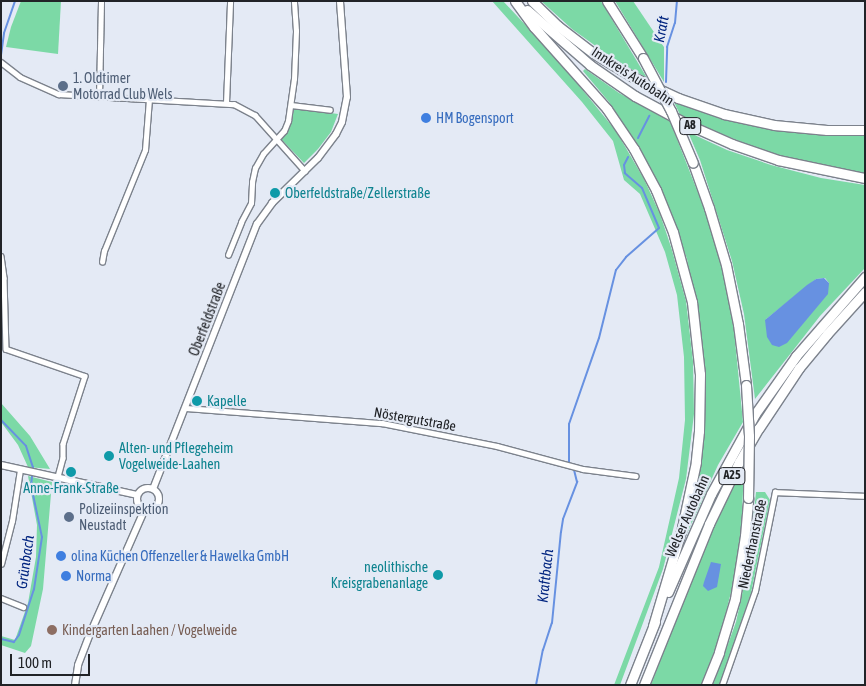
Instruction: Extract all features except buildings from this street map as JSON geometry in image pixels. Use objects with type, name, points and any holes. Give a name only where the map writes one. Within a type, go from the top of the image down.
[{"type":"highway","name":"Innkreis Autobahn","points":[[517,1],[556,38],[590,65],[663,112],[707,134],[754,152],[804,167],[865,178]]},
{"type":"highway","points":[[517,1],[534,27],[607,109],[634,149],[665,212],[681,259],[692,302],[700,374],[699,431],[696,462],[682,528],[653,626]]},
{"type":"highway","name":"Innkreis Autobahn","points":[[532,1],[564,30],[599,57],[639,80],[678,98],[724,114],[774,125],[826,130],[865,130]]},
{"type":"highway","points":[[607,1],[643,58],[671,111],[693,163],[710,208],[726,265],[739,332],[746,385],[749,436],[748,498],[744,544],[735,599],[722,644],[706,685]]},
{"type":"highway","name":"Welser Autobahn","points":[[630,685],[653,626],[710,494],[751,422],[796,356],[865,277]]},
{"type":"highway","name":"Welser Autobahn","points":[[644,685],[709,524],[758,428],[800,368],[827,334],[865,292]]},
{"type":"main road","name":"Oberfeldstraße","points":[[75,685],[78,665],[90,634],[145,509],[153,508],[158,502],[158,497],[153,489],[257,224],[272,203],[305,171],[336,134],[346,110],[347,97],[340,1]]},
{"type":"main road","points":[[1,465],[138,496]]},
{"type":"main road","points":[[145,509],[138,504],[138,496],[144,489],[153,489]]},
{"type":"street","points":[[99,97],[101,1]]},
{"type":"street","points":[[228,255],[241,222],[250,207],[255,168],[263,154],[286,126],[291,105],[296,31],[294,1]]},
{"type":"street","points":[[226,103],[230,2]]},
{"type":"street","points":[[2,62],[12,73],[47,90],[70,96],[234,104],[250,110],[305,171]]},
{"type":"street","points":[[102,262],[104,251],[145,150],[149,99]]},
{"type":"street","points":[[291,105],[330,110]]},
{"type":"street","points":[[1,256],[6,349],[85,376],[63,444],[63,458],[58,477]]},
{"type":"street","name":"Nöstergutstraße","points":[[186,408],[382,423],[497,446],[583,469],[636,476]]},
{"type":"street","points":[[1,564],[12,521],[20,470]]},
{"type":"street","name":"Niederthanstraße","points":[[722,685],[755,591],[775,492],[865,496]]},
{"type":"street","points":[[1,598],[23,607]]},
{"type":"green space","points":[[21,1],[61,1],[58,54],[6,47]]},
{"type":"green space","points":[[492,1],[503,1],[559,61],[616,131],[644,179],[660,214],[686,301],[693,361],[694,414],[686,479],[663,569],[620,685],[614,685],[659,567],[679,478],[685,420],[684,357],[677,295],[665,252],[640,194],[624,180],[613,141],[582,102]]},
{"type":"green space","points":[[541,1],[601,1],[647,78],[615,60],[572,29]]},
{"type":"green space","points":[[615,1],[633,1],[664,47],[664,82]]},
{"type":"green space","points":[[585,69],[619,93],[670,121],[709,221],[723,273],[734,330],[743,422],[718,465],[686,536],[684,535],[695,488],[703,438],[705,379],[700,331],[687,259],[668,205],[637,145],[609,102],[583,71]]},
{"type":"green space","points":[[674,102],[721,119],[773,130],[819,135],[865,135],[865,174],[802,162],[756,148],[681,117]]},
{"type":"green space","points":[[294,108],[338,114],[331,132],[304,163],[281,139],[292,121]]},
{"type":"green space","points":[[688,132],[727,150],[771,165],[821,178],[865,185],[865,268],[820,316],[755,399],[744,314],[732,261],[700,160]],"holes":[[[825,278],[829,283],[765,320],[816,279]]]},
{"type":"green space","points":[[1,403],[30,436],[50,469],[28,467],[18,445],[1,422]]},
{"type":"green space","points":[[744,468],[741,536],[733,584],[720,637],[701,685],[651,685],[693,575],[724,505]]},
{"type":"green space","points":[[28,476],[52,482],[43,589],[31,646],[25,653],[1,645],[1,636],[15,640],[28,603],[36,557],[37,525]]},
{"type":"green space","points":[[756,492],[765,492],[770,500],[751,593],[720,685],[713,685],[736,622],[748,567]]},
{"type":"water","points":[[824,278],[829,283],[828,294],[787,343],[779,347],[772,345],[767,337],[765,320],[807,285],[816,279]]},
{"type":"water","points":[[711,562],[721,564],[717,587],[708,591],[703,586]]},
{"type":"waterway","name":"Grünbach","points":[[1,55],[4,33],[15,1]]},
{"type":"waterway","name":"Kraft","points":[[666,82],[667,47],[675,23],[677,1]]},
{"type":"waterway","name":"Grünbach","points":[[1,83],[1,122]]},
{"type":"waterway","name":"Kraft","points":[[638,138],[649,116]]},
{"type":"waterway","points":[[569,464],[569,424],[599,338],[616,270],[626,257],[659,228],[642,188],[625,173],[624,165],[628,157]]},
{"type":"waterway","name":"Grünbach","points":[[1,420],[26,446],[33,467],[31,485],[42,537],[34,589],[19,635],[14,642],[1,639]]},
{"type":"waterway","name":"Kraftbach","points":[[536,685],[543,650],[552,623],[563,519],[577,482],[574,470]]},
{"type":"place","name":"1. Oldtimer Motorrad Club Wels","points":[[63,86]]},
{"type":"place","name":"HM Bogensport","points":[[426,118]]},
{"type":"place","name":"Oberfeldstraße/Zellerstraße","points":[[275,193]]},
{"type":"place","name":"Kapelle","points":[[197,401]]},
{"type":"place","name":"Alten- und Pflegeheim Vogelweide-Laahen","points":[[109,456]]},
{"type":"place","name":"Anne-Frank-Straße","points":[[71,472]]},
{"type":"place","name":"Polizeiinspektion Neustadt","points":[[69,517]]},
{"type":"place","name":"olina Küchen Offenzeller & Hawelka GmbH","points":[[61,556]]},
{"type":"place","name":"neolithische Kreisgrabenanlage","points":[[438,575]]},
{"type":"place","name":"Norma","points":[[66,576]]},
{"type":"place","name":"Kindergarten Laahen / Vogelweide","points":[[52,630]]}]
